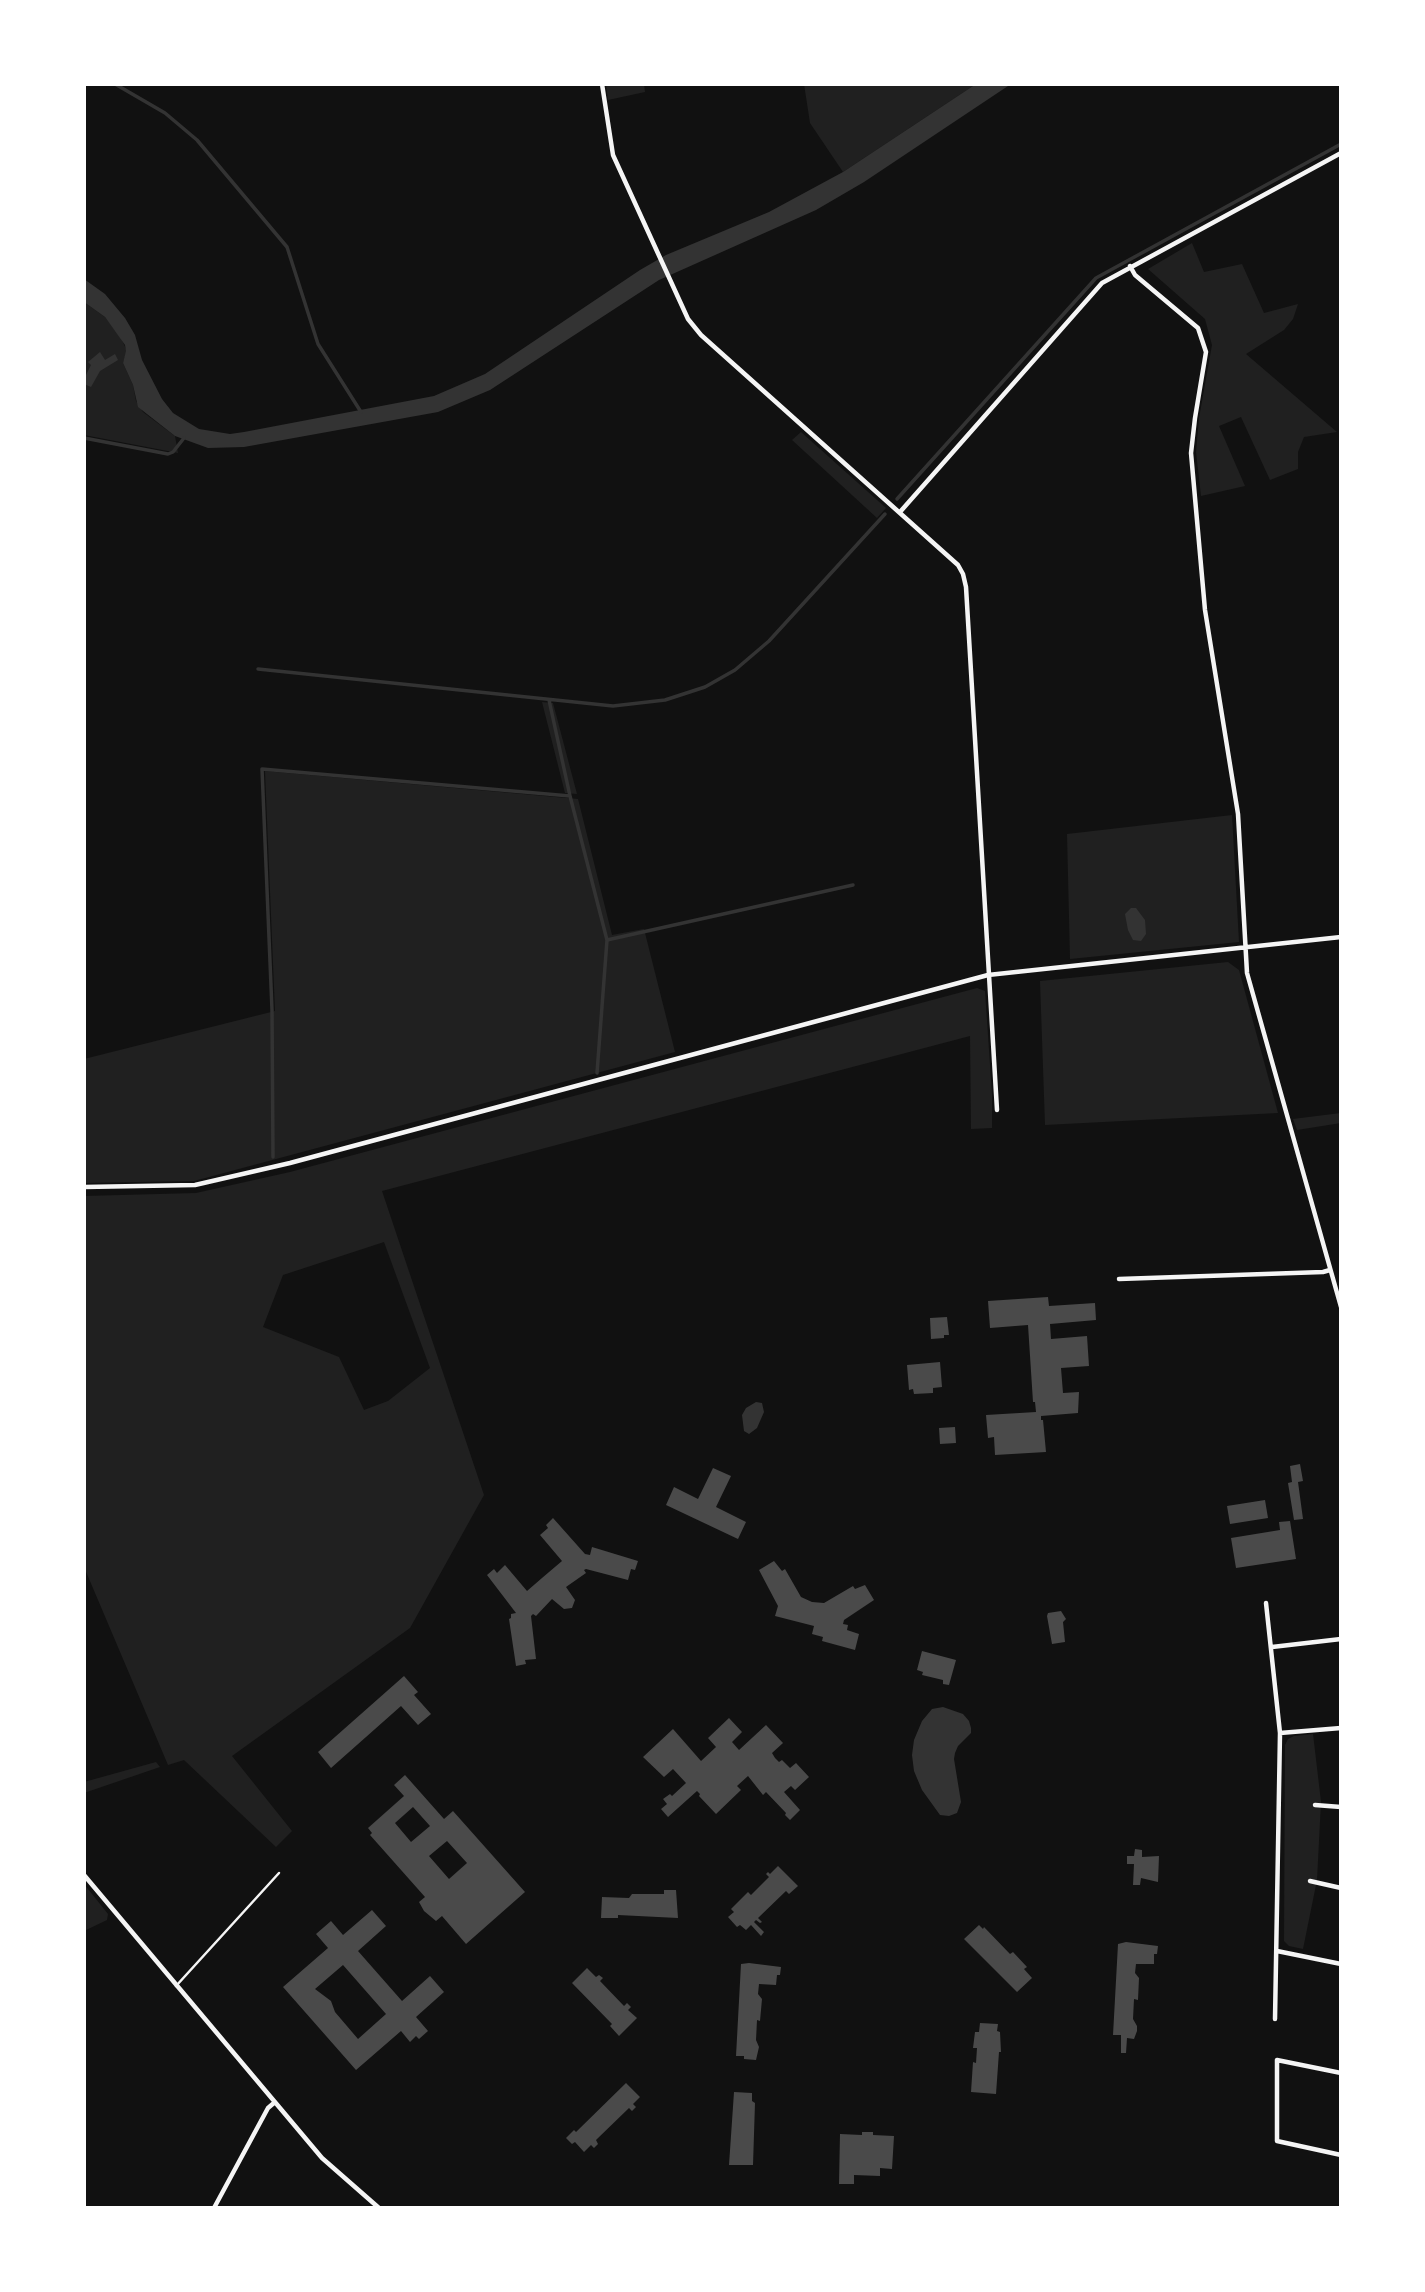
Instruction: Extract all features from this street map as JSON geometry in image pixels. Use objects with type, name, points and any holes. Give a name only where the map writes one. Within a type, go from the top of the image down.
[{"type":"street","points":[[602,84],[613,155],[688,319],[701,335],[958,565],[966,587],[997,1110]]},
{"type":"street","points":[[900,512],[1102,283],[1341,153]]},
{"type":"street","points":[[1130,266],[1135,275],[1198,328],[1206,352],[1191,453],[1205,610],[1238,814],[1247,973],[1341,1307]]},
{"type":"street","points":[[84,1187],[195,1185],[290,1163],[988,975],[1341,937]]},
{"type":"street","points":[[1119,1279],[1331,1270]]},
{"type":"street","points":[[1266,1603],[1280,1733],[1275,2019]]},
{"type":"street","points":[[1272,1647],[1341,1639]]},
{"type":"street","points":[[1280,1733],[1341,1728]]},
{"type":"street","points":[[1315,1805],[1341,1807]]},
{"type":"street","points":[[84,1875],[322,2158],[379,2208]]},
{"type":"street","points":[[1310,1881],[1341,1888]]},
{"type":"street","points":[[1277,1951],[1341,1964]]},
{"type":"street","points":[[1341,2073],[1277,2060],[1277,2141],[1341,2155]]},
{"type":"street","points":[[214,2208],[268,2108],[275,2102]]},
{"type":"lane","points":[[176,1986],[279,1873]]},
{"type":"shaded area","points":[[606,84],[644,84],[645,92],[608,100]]},
{"type":"shaded area","points":[[804,84],[976,84],[843,172],[810,123]]},
{"type":"shaded area","points":[[976,84],[1011,84],[864,182],[816,210],[659,280],[490,390],[438,412],[244,447],[208,448],[175,436],[138,407],[133,385],[123,363],[125,345],[105,317],[84,302],[84,279],[105,294],[125,318],[162,399],[173,413],[199,429],[230,434],[434,396],[485,374],[666,255],[769,212],[843,172]]},
{"type":"shaded area","points":[[1192,243],[1204,272],[1242,264],[1264,313],[1298,304],[1293,319],[1284,330],[1246,354],[1337,432],[1304,437],[1298,452],[1298,469],[1270,480],[1241,417],[1219,426],[1245,486],[1201,496],[1196,452],[1212,345],[1205,319],[1148,269]]},
{"type":"shaded area","points":[[84,302],[105,317],[121,338],[127,351],[123,363],[133,385],[136,401],[143,412],[175,436],[178,453],[84,435]]},
{"type":"shaded area","points":[[100,352],[105,360],[115,354],[118,360],[100,371],[91,387],[84,384],[91,365],[88,362]]},
{"type":"shaded area","points":[[801,432],[886,508],[877,518],[792,440]]},
{"type":"shaded area","points":[[542,702],[553,703],[577,794],[565,793]]},
{"type":"shaded area","points":[[265,771],[578,799],[612,935],[644,929],[675,1052],[194,1181],[84,1183],[84,1059],[275,1011]]},
{"type":"shaded area","points":[[1232,815],[1239,942],[1070,959],[1067,834]]},
{"type":"shaded area","points":[[1131,908],[1136,908],[1145,920],[1146,934],[1141,941],[1133,940],[1128,930],[1125,914]]},
{"type":"shaded area","points":[[1228,962],[1239,970],[1278,1113],[1045,1125],[1040,981]]},
{"type":"shaded area","points":[[977,988],[985,991],[992,1128],[971,1129],[970,1036],[382,1191],[484,1495],[410,1628],[232,1756],[292,1831],[276,1847],[184,1760],[168,1765],[84,1567],[84,1196],[196,1193],[290,1172]],"holes":[[[384,1242],[430,1368],[388,1401],[364,1410],[339,1357],[263,1327],[283,1275]]]},
{"type":"shaded area","points":[[1341,1113],[1341,1123],[1297,1130],[1293,1119]]},
{"type":"shaded area","points":[[756,1402],[762,1403],[764,1412],[757,1428],[749,1434],[744,1431],[742,1415],[746,1408]]},
{"type":"shaded area","points":[[943,1707],[963,1714],[971,1728],[971,1733],[955,1753],[961,1802],[957,1813],[949,1816],[940,1815],[922,1790],[914,1771],[912,1755],[914,1740],[922,1721],[932,1709]]},
{"type":"shaded area","points":[[1313,1734],[1321,1802],[1317,1880],[1303,1949],[1289,1946],[1284,1941],[1285,1745],[1288,1739],[1294,1736]]},
{"type":"shaded area","points":[[156,1762],[160,1767],[84,1793],[84,1782]]},
{"type":"shaded area","points":[[84,1884],[108,1914],[107,1920],[84,1931]]},
{"type":"building","points":[[1048,1297],[1049,1306],[1095,1303],[1096,1320],[1050,1324],[1051,1339],[1087,1336],[1089,1366],[1061,1368],[1063,1393],[1079,1392],[1078,1413],[1041,1416],[1046,1452],[995,1455],[994,1437],[988,1438],[986,1415],[1036,1412],[1028,1325],[990,1328],[988,1301]]},
{"type":"building","points":[[947,1317],[949,1335],[931,1339],[930,1318]]},
{"type":"building","points":[[940,1362],[942,1387],[933,1388],[933,1393],[914,1394],[913,1389],[909,1390],[907,1365]]},
{"type":"building","points":[[955,1427],[956,1443],[940,1444],[939,1428]]},
{"type":"building","points":[[1300,1464],[1303,1481],[1298,1482],[1303,1519],[1294,1520],[1288,1483],[1292,1482],[1290,1466]]},
{"type":"building","points":[[713,1468],[731,1476],[716,1507],[746,1522],[738,1539],[666,1505],[674,1487],[698,1499]]},
{"type":"building","points":[[1265,1500],[1268,1518],[1230,1524],[1227,1506]]},
{"type":"building","points":[[553,1518],[585,1554],[590,1555],[592,1547],[638,1561],[635,1570],[631,1569],[628,1580],[584,1570],[586,1573],[566,1587],[575,1600],[572,1608],[564,1609],[552,1599],[536,1616],[531,1616],[536,1659],[525,1660],[526,1664],[516,1666],[509,1619],[511,1614],[516,1613],[487,1575],[494,1569],[497,1573],[505,1565],[527,1591],[562,1561],[540,1535],[548,1528],[546,1525]]},
{"type":"building","points":[[1290,1521],[1296,1559],[1236,1568],[1231,1538],[1280,1530],[1279,1522]]},
{"type":"building","points":[[774,1561],[782,1571],[785,1569],[801,1597],[812,1602],[824,1603],[853,1586],[855,1589],[865,1585],[874,1600],[844,1620],[843,1624],[848,1625],[847,1630],[859,1634],[855,1650],[822,1641],[823,1637],[812,1634],[814,1626],[775,1616],[778,1606],[759,1570]]},
{"type":"building","points":[[1061,1611],[1066,1619],[1063,1622],[1065,1642],[1052,1644],[1047,1616],[1048,1613]]},
{"type":"building","points":[[922,1651],[956,1660],[949,1685],[943,1684],[943,1680],[922,1675],[923,1672],[917,1670]]},
{"type":"building","points":[[404,1676],[418,1692],[414,1695],[431,1714],[418,1725],[401,1706],[331,1768],[318,1752]]},
{"type":"building","points":[[729,1718],[742,1732],[732,1742],[739,1750],[766,1725],[783,1743],[772,1753],[775,1758],[779,1762],[782,1760],[790,1768],[796,1763],[809,1777],[795,1790],[791,1786],[784,1792],[800,1810],[790,1820],[766,1792],[763,1795],[748,1776],[737,1786],[741,1790],[716,1814],[697,1791],[668,1817],[661,1809],[667,1804],[663,1799],[670,1794],[672,1796],[686,1783],[673,1769],[664,1777],[643,1757],[673,1729],[701,1761],[716,1747],[708,1738]]},
{"type":"building","points":[[405,1775],[444,1819],[453,1811],[525,1892],[466,1944],[442,1916],[436,1921],[424,1911],[419,1902],[425,1897],[370,1835],[372,1833],[368,1828],[404,1796],[394,1785]],"holes":[[[413,1807],[430,1826],[411,1842],[395,1823]],[[447,1841],[467,1863],[449,1879],[429,1856]]]},
{"type":"building","points":[[1135,1849],[1142,1850],[1142,1857],[1159,1856],[1158,1882],[1141,1878],[1140,1885],[1133,1885],[1134,1864],[1127,1864],[1127,1856],[1134,1856]]},
{"type":"building","points":[[778,1866],[798,1886],[789,1894],[786,1891],[758,1918],[762,1922],[754,1922],[764,1932],[761,1936],[751,1925],[746,1930],[740,1925],[737,1927],[728,1917],[734,1912],[731,1909],[748,1892],[751,1895],[769,1877],[766,1874],[770,1874]]},
{"type":"building","points":[[664,1890],[676,1890],[678,1918],[618,1915],[618,1918],[601,1918],[602,1897],[629,1898],[632,1894],[664,1894]]},
{"type":"building","points":[[372,1910],[386,1926],[358,1951],[402,2001],[430,1976],[444,1992],[416,2017],[428,2031],[419,2039],[416,2036],[410,2042],[401,2031],[356,2070],[283,1987],[328,1948],[316,1934],[331,1921],[343,1935]],"holes":[[[343,1965],[386,2014],[358,2039],[335,2012],[331,2001],[315,1989]]]},
{"type":"building","points":[[979,1925],[1027,1967],[1024,1969],[1032,1978],[1017,1992],[964,1939]]},
{"type":"building","points":[[1126,1942],[1158,1946],[1157,1954],[1154,1954],[1154,1964],[1136,1964],[1135,1973],[1139,1978],[1138,2000],[1134,1999],[1133,2019],[1137,2031],[1134,2039],[1127,2038],[1126,2053],[1121,2053],[1121,2035],[1113,2035],[1118,1944]]},
{"type":"building","points":[[741,1964],[781,1967],[776,1985],[759,1984],[758,1994],[762,1999],[760,2021],[757,2020],[756,2040],[759,2047],[756,2060],[736,2056]]},
{"type":"building","points":[[587,1968],[596,1977],[599,1975],[603,1978],[600,1981],[624,2006],[627,2003],[631,2007],[628,2010],[637,2018],[619,2036],[610,2026],[612,2024],[572,1983]]},
{"type":"building","points":[[980,2023],[998,2024],[997,2031],[1000,2032],[1001,2052],[996,2094],[971,2092],[977,2048],[973,2048],[975,2032],[979,2032]]},
{"type":"building","points":[[626,2083],[640,2097],[633,2104],[636,2107],[632,2111],[629,2108],[596,2140],[598,2144],[594,2148],[591,2145],[584,2152],[575,2142],[572,2144],[566,2138],[574,2130],[576,2132]]},
{"type":"building","points":[[734,2092],[752,2093],[752,2101],[755,2103],[753,2165],[729,2165]]},
{"type":"building","points":[[862,2132],[894,2136],[892,2169],[880,2168],[880,2176],[854,2175],[854,2184],[839,2184],[840,2134],[862,2135]]},
{"type":"waterway","points":[[115,84],[165,113],[197,140],[287,247],[318,344],[361,412]]},
{"type":"waterway","points":[[897,499],[1096,278],[1341,144]]},
{"type":"waterway","points":[[84,438],[168,454],[173,452],[184,438]]},
{"type":"waterway","points":[[258,669],[613,706],[665,700],[705,687],[735,670],[769,641],[885,514]]},
{"type":"waterway","points":[[549,700],[570,796]]},
{"type":"waterway","points":[[273,1157],[272,1010],[262,769],[570,796],[607,940],[597,1073]]},
{"type":"waterway","points":[[607,940],[853,885]]}]
